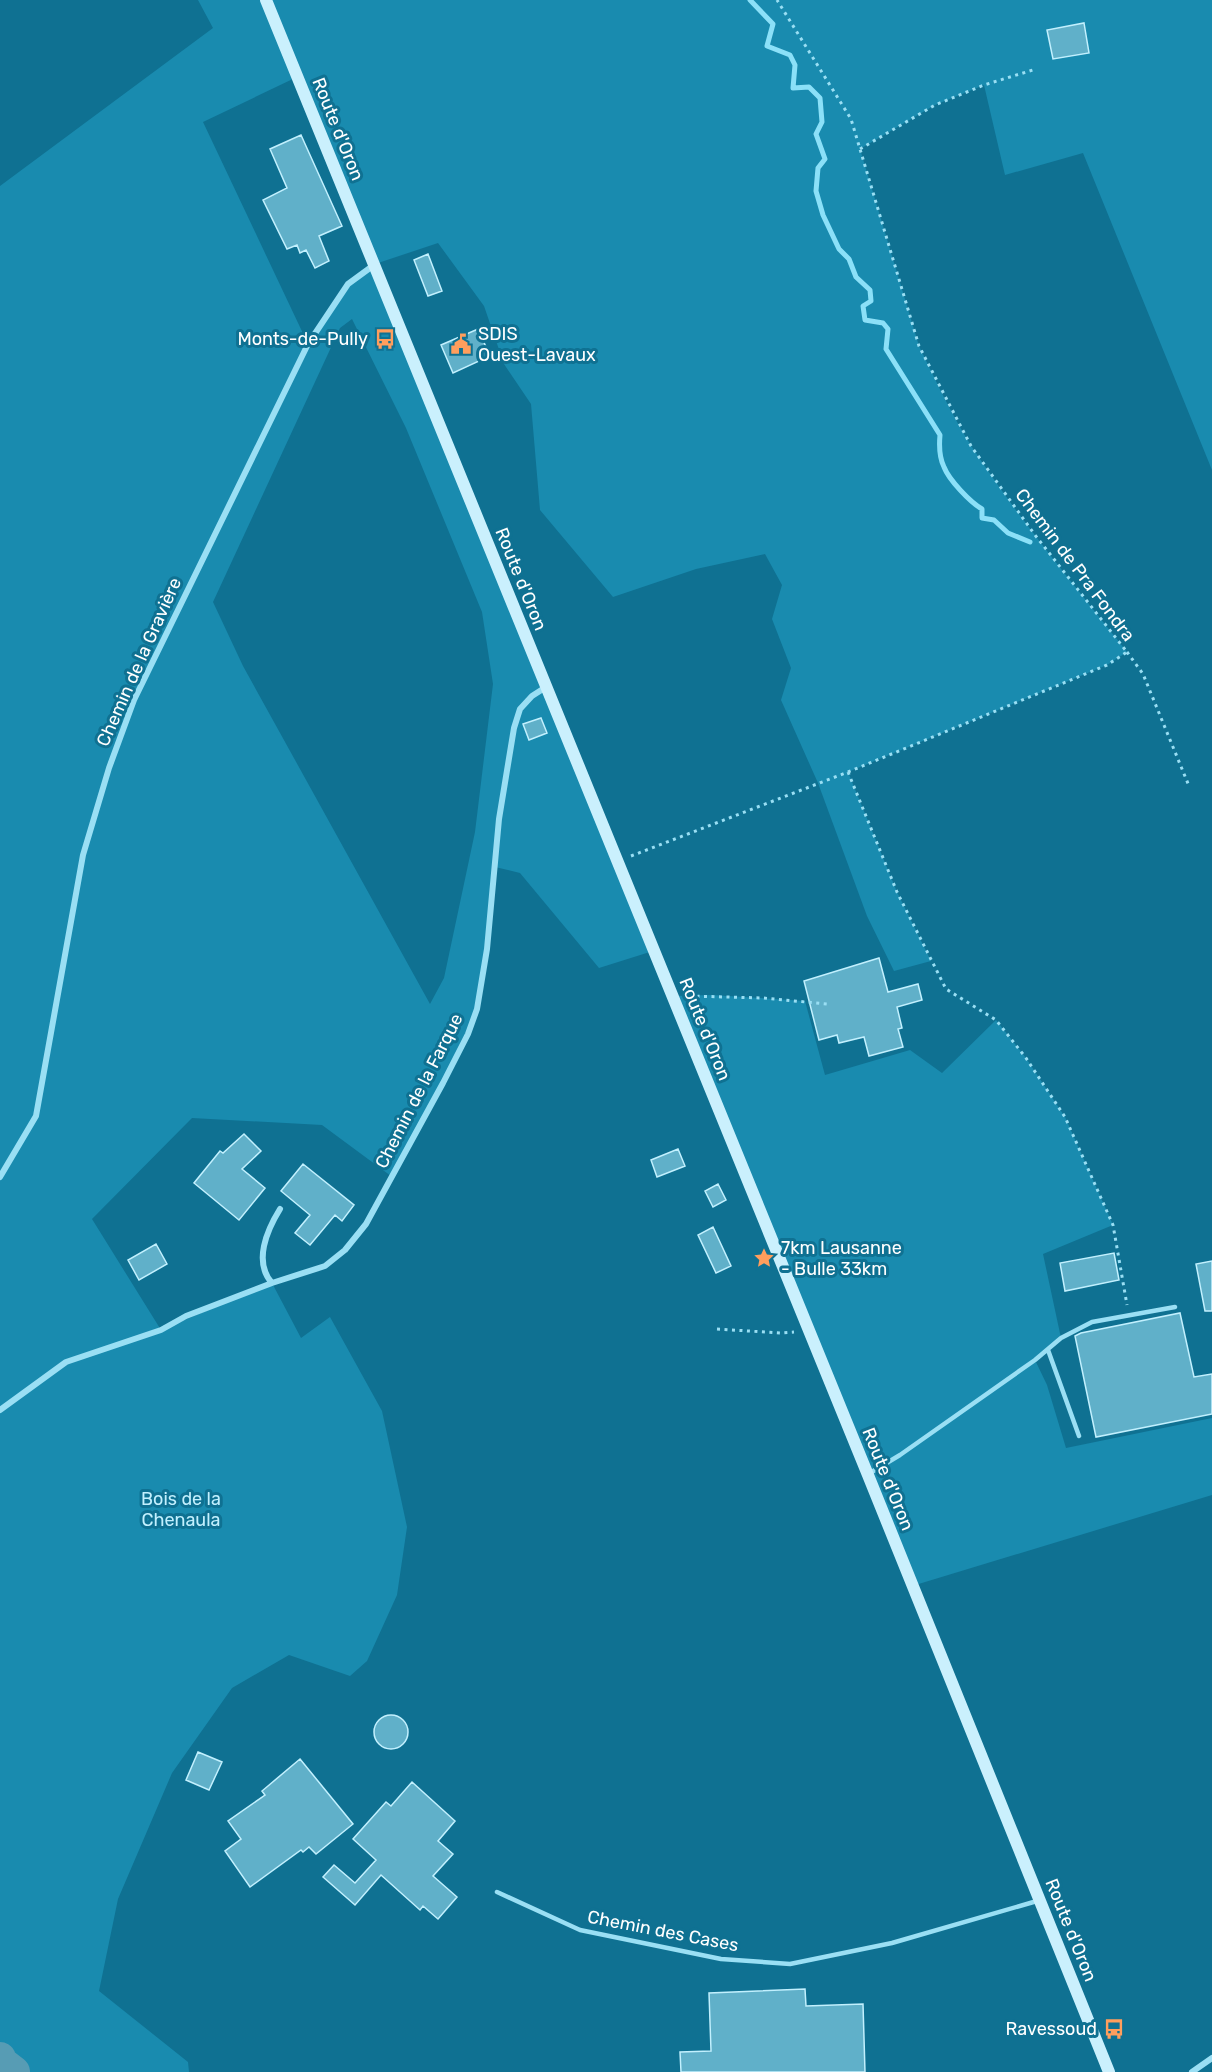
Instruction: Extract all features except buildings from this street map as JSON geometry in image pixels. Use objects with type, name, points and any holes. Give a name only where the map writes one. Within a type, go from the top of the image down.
[{"type":"main road","name":"Route d'Oron","points":[[266,0],[1109,2072]]},
{"type":"street","name":"Chemin de la Gravière","points":[[0,1177],[36,1116],[83,855],[109,768],[135,700],[170,624],[308,345],[348,284],[374,264]]},
{"type":"street","name":"Chemin de la Farque","points":[[0,1410],[66,1362],[161,1330],[186,1316],[272,1283],[325,1266],[345,1250],[366,1224],[443,1083],[468,1034],[477,1009],[487,950],[499,819],[514,728],[520,709],[532,696],[546,687]]},
{"type":"street","points":[[272,1283],[263,1274],[262,1257],[270,1225],[280,1209]]},
{"type":"street","points":[[1192,2072],[1212,2058]]},
{"type":"lane","points":[[868,1475],[900,1455],[1048,1350],[1061,1338],[1092,1322],[1175,1307]]},
{"type":"lane","points":[[1048,1350],[1079,1436]]},
{"type":"lane","name":"Chemin des Cases","points":[[497,1892],[580,1930],[721,1959],[790,1964],[892,1943],[1040,1900]]},
{"type":"path","name":"Chemin de Pra Fondra","points":[[617,861],[848,772],[1107,665],[1127,652],[1035,535],[971,446],[919,346],[851,119],[777,0]]},
{"type":"path","points":[[860,149],[935,105],[984,85],[1036,69]]},
{"type":"path","points":[[1127,652],[1143,674],[1189,786]]},
{"type":"path","points":[[848,772],[897,892],[946,989],[996,1020],[1026,1058],[1065,1117],[1113,1225],[1129,1315]]},
{"type":"path","points":[[672,996],[763,998],[827,1004]]},
{"type":"path","points":[[717,1329],[780,1333],[808,1331]]},
{"type":"green space","name":"Bois de la Chenaula","points":[[198,0],[1212,0],[1212,470],[1083,153],[1005,175],[984,85],[935,105],[860,149],[919,346],[951,410],[972,447],[1009,500],[1127,652],[1107,665],[848,772],[897,892],[931,961],[894,971],[867,916],[818,783],[781,700],[791,668],[772,619],[782,585],[765,554],[696,569],[613,597],[540,510],[531,404],[504,364],[484,306],[438,243],[375,264],[653,951],[599,968],[520,873],[495,867],[477,1009],[468,1034],[391,1176],[322,1125],[192,1118],[92,1219],[161,1330],[272,1283],[301,1338],[330,1317],[382,1411],[407,1527],[397,1595],[367,1661],[350,1676],[289,1655],[232,1688],[172,1773],[118,1899],[99,1991],[188,2062],[189,2072],[0,2072],[0,186],[213,28]],"holes":[[[297,77],[374,264],[348,284],[308,344],[203,122]],[[352,319],[406,428],[482,612],[493,684],[475,832],[444,978],[430,1004],[243,666],[213,602],[340,328]]]},
{"type":"green space","points":[[712,995],[805,1001],[825,1075],[910,1050],[942,1073],[996,1020],[1026,1058],[1065,1117],[1113,1225],[1043,1254],[1061,1338],[1035,1360],[1047,1385],[1066,1448],[1212,1418],[1212,1495],[912,1586],[672,996]]},
{"type":"waterway","points":[[750,0],[773,24],[767,46],[790,55],[795,65],[793,88],[809,87],[820,98],[822,122],[816,134],[825,159],[818,168],[816,191],[823,215],[839,249],[849,259],[856,277],[870,290],[871,301],[863,306],[865,320],[883,323],[888,329],[886,349],[940,435],[941,459],[950,478],[982,509],[982,518],[994,520],[1008,533],[1030,542]]},
{"type":"waterway","points":[[0,2058],[1,2062],[14,2072]]},
{"type":"place","name":"Monts-de-Pully","points":[[385,339]]},
{"type":"place","name":"SDIS Ouest-Lavaux","points":[[461,344]]},
{"type":"place","name":"7km Lausanne - Bulle 33km","points":[[764,1258]]},
{"type":"place","name":"Ravessoud","points":[[1114,2029]]}]
